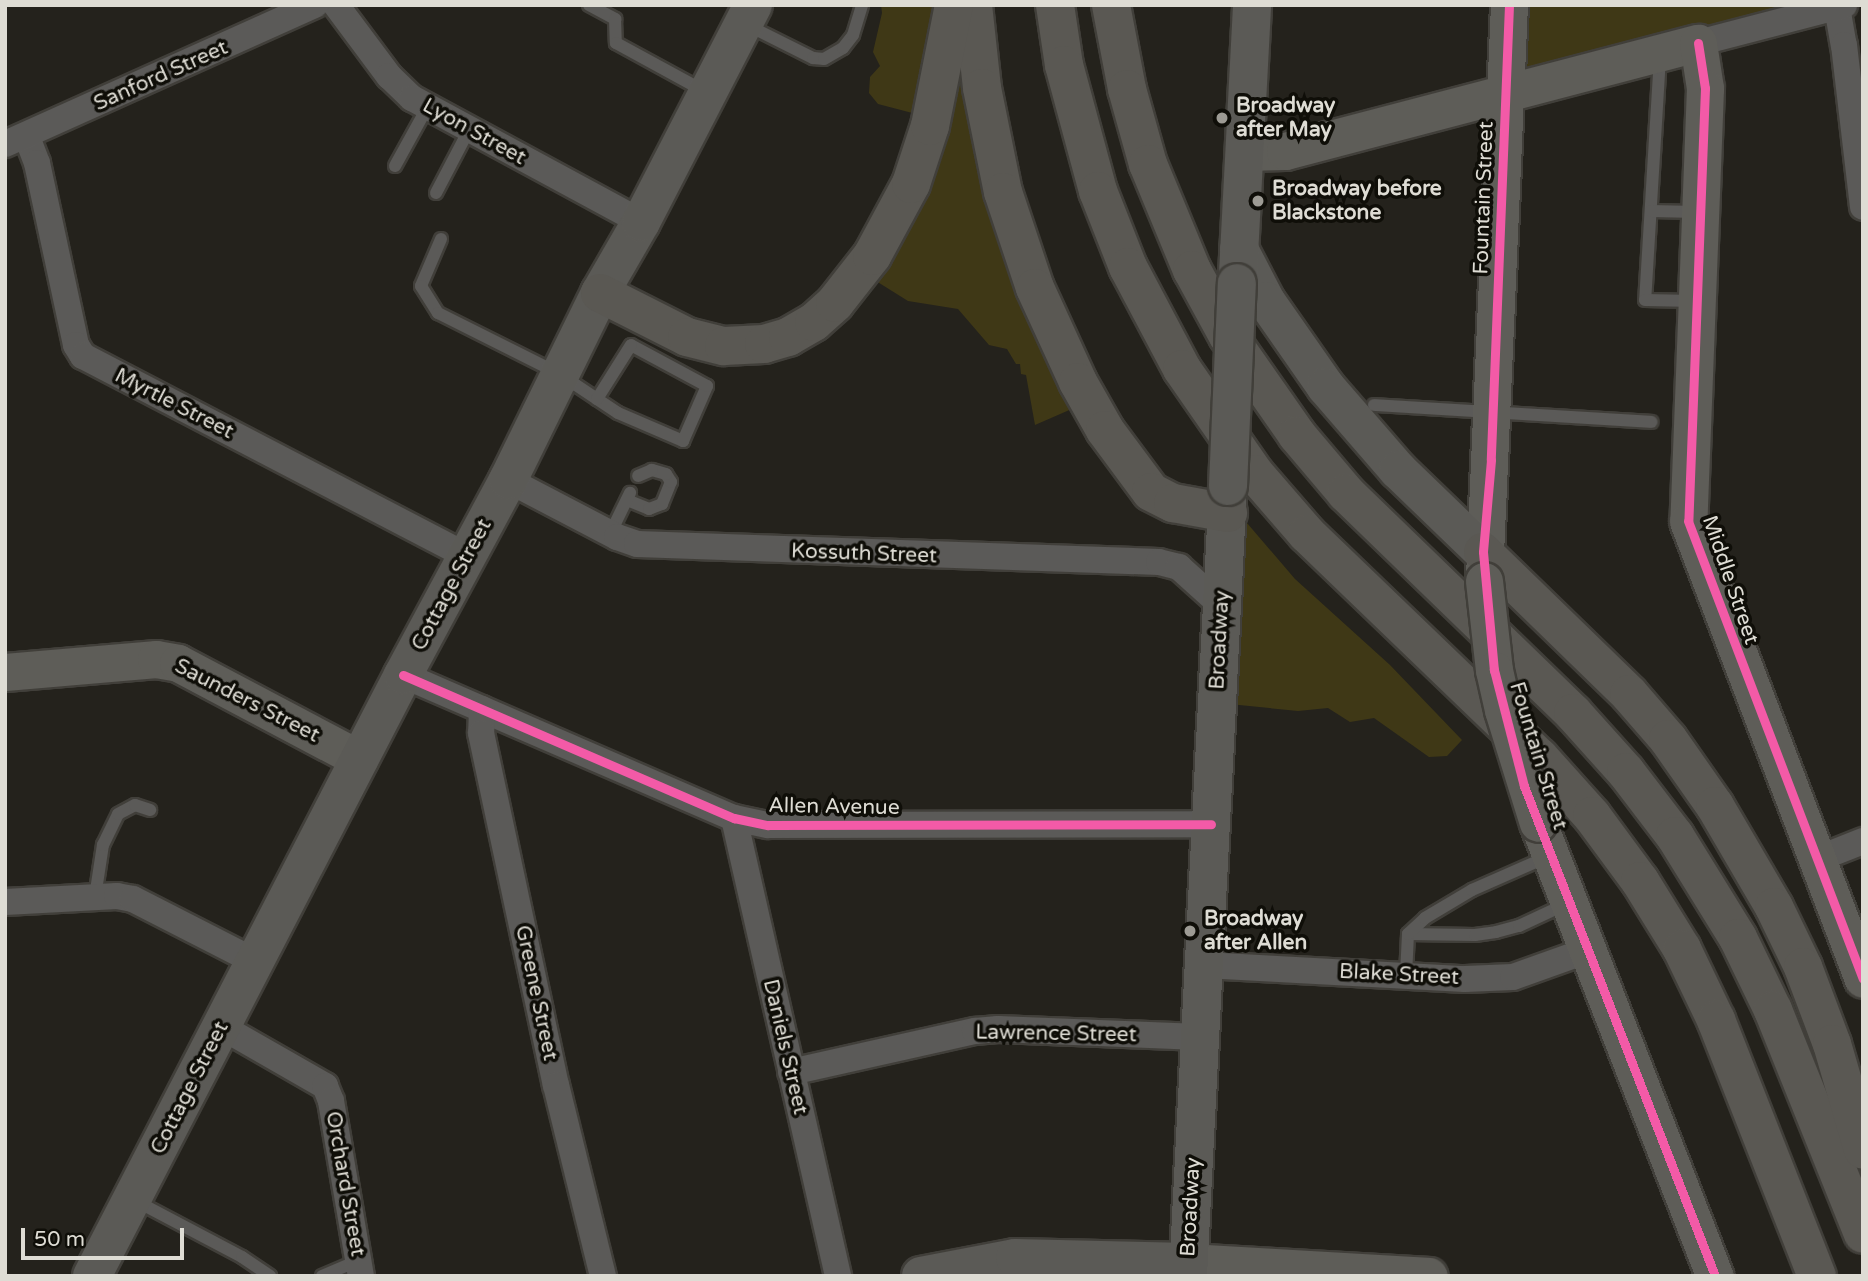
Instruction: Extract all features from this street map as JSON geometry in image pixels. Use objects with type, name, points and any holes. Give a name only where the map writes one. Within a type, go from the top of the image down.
[{"type":"highway","points":[[600,293],[687,337],[724,346],[764,344],[788,337],[814,323],[840,297],[872,256],[911,184],[930,126],[954,5]]},
{"type":"highway","points":[[973,5],[988,123],[1012,223],[1035,288],[1078,382],[1105,430],[1150,492],[1173,503],[1228,499]]},
{"type":"highway","points":[[1055,5],[1064,65],[1098,191],[1128,267],[1182,369],[1249,466],[1307,534],[1539,757],[1592,816],[1640,881],[1682,949],[1711,1008],[1817,1276]]},
{"type":"highway","points":[[1111,5],[1127,89],[1148,164],[1192,270],[1228,336],[1297,435],[1346,493],[1573,713],[1626,772],[1675,836],[1718,903],[1767,998],[1863,1234]]},
{"type":"highway","points":[[1484,566],[1629,694],[1668,739],[1715,806],[1774,907],[1802,967],[1832,1044],[1863,1150]]},
{"type":"main road","name":"Broadway","points":[[1188,1269],[1252,5]]},
{"type":"main road","name":"Cottage Street","points":[[92,1276],[359,759],[508,480],[600,293],[641,222],[748,14]]},
{"type":"main road","points":[[1238,266],[1326,387],[1484,566]]},
{"type":"main road","points":[[920,1276],[979,1263],[1188,1269]]},
{"type":"street","name":"Sanford Street","points":[[16,140],[315,5]]},
{"type":"street","name":"Lyon Street","points":[[337,5],[399,88],[427,108],[641,222]]},
{"type":"street","name":"Fountain Street","points":[[1509,5],[1484,566],[1494,670],[1503,710],[1545,839],[1589,950],[1706,1268]]},
{"type":"street","points":[[1244,152],[1285,151],[1826,8],[1863,207]]},
{"type":"street","name":"Middle Street","points":[[1698,43],[1705,88],[1688,521],[1815,860],[1863,979]]},
{"type":"street","name":"Myrtle Street","points":[[16,140],[37,163],[76,345],[83,356],[467,556]]},
{"type":"street","name":"Kossuth Street","points":[[508,480],[627,542],[650,546],[1159,562],[1187,573],[1221,605]]},
{"type":"street","name":"Saunders Street","points":[[5,672],[156,659],[178,663],[359,759]]},
{"type":"street","name":"Allen Avenue","points":[[403,675],[734,818],[768,825],[1211,824]]},
{"type":"street","name":"Greene Street","points":[[482,709],[481,733],[486,760],[556,1085],[603,1276]]},
{"type":"street","name":"Daniels Street","points":[[734,818],[838,1276]]},
{"type":"street","points":[[1815,860],[1863,841]]},
{"type":"street","points":[[5,902],[95,897],[133,899],[254,961]]},
{"type":"street","name":"Blake Street","points":[[1204,965],[1465,979],[1513,977],[1589,950]]},
{"type":"street","name":"Orchard Street","points":[[222,1027],[325,1086],[331,1101],[360,1268]]},
{"type":"street","name":"Lawrence Street","points":[[791,1072],[986,1030],[1200,1037]]},
{"type":"street","points":[[1188,1269],[1429,1276]]},
{"type":"lane","points":[[589,5],[615,19],[616,43],[708,93]]},
{"type":"lane","points":[[748,14],[813,58],[824,59],[843,48],[853,35],[862,5]]},
{"type":"lane","points":[[1661,53],[1645,300],[1698,301]]},
{"type":"lane","points":[[395,166],[427,108]]},
{"type":"lane","points":[[436,193],[469,130]]},
{"type":"lane","points":[[1651,211],[1700,212]]},
{"type":"lane","points":[[441,239],[421,286],[438,313],[560,374],[597,399],[618,413],[683,441],[707,386],[631,345],[597,399]]},
{"type":"lane","points":[[1374,405],[1651,422]]},
{"type":"lane","points":[[610,534],[628,496],[649,509],[662,504],[671,482],[666,474],[652,470],[638,476]]},
{"type":"lane","points":[[95,897],[103,845],[118,814],[135,805],[150,810]]},
{"type":"lane","points":[[1406,975],[1408,934],[1425,918],[1472,890],[1545,839]]},
{"type":"lane","points":[[1408,934],[1475,935],[1496,932],[1519,926],[1570,903]]},
{"type":"lane","points":[[132,1199],[242,1257],[270,1276]]},
{"type":"lane","points":[[322,1276],[360,1268]]},
{"type":"shaded area","points":[[881,5],[954,5],[1090,401],[1035,425],[1026,375],[1021,374],[1020,364],[1016,364],[1007,349],[989,345],[958,309],[908,301],[860,271],[920,115],[878,104],[869,93],[870,77],[880,66],[873,52],[882,13]]},
{"type":"shaded area","points":[[1509,5],[1825,5],[1510,82]]},
{"type":"shaded area","points":[[1230,498],[1247,523],[1295,579],[1390,665],[1462,740],[1447,756],[1429,757],[1374,718],[1350,722],[1328,708],[1298,711],[1219,703]]},
{"type":"cycle path","points":[[1509,5],[1491,460],[1483,552],[1494,670],[1524,786],[1715,1276]]},
{"type":"cycle path","points":[[1698,43],[1705,88],[1688,521],[1863,979]]},
{"type":"cycle path","points":[[403,675],[734,818],[768,825],[1211,824]]},
{"type":"place","name":"Broadway after May","points":[[1222,118]]},
{"type":"place","name":"Broadway before Blackstone","points":[[1258,201]]},
{"type":"place","name":"Broadway after Allen","points":[[1190,931]]}]
